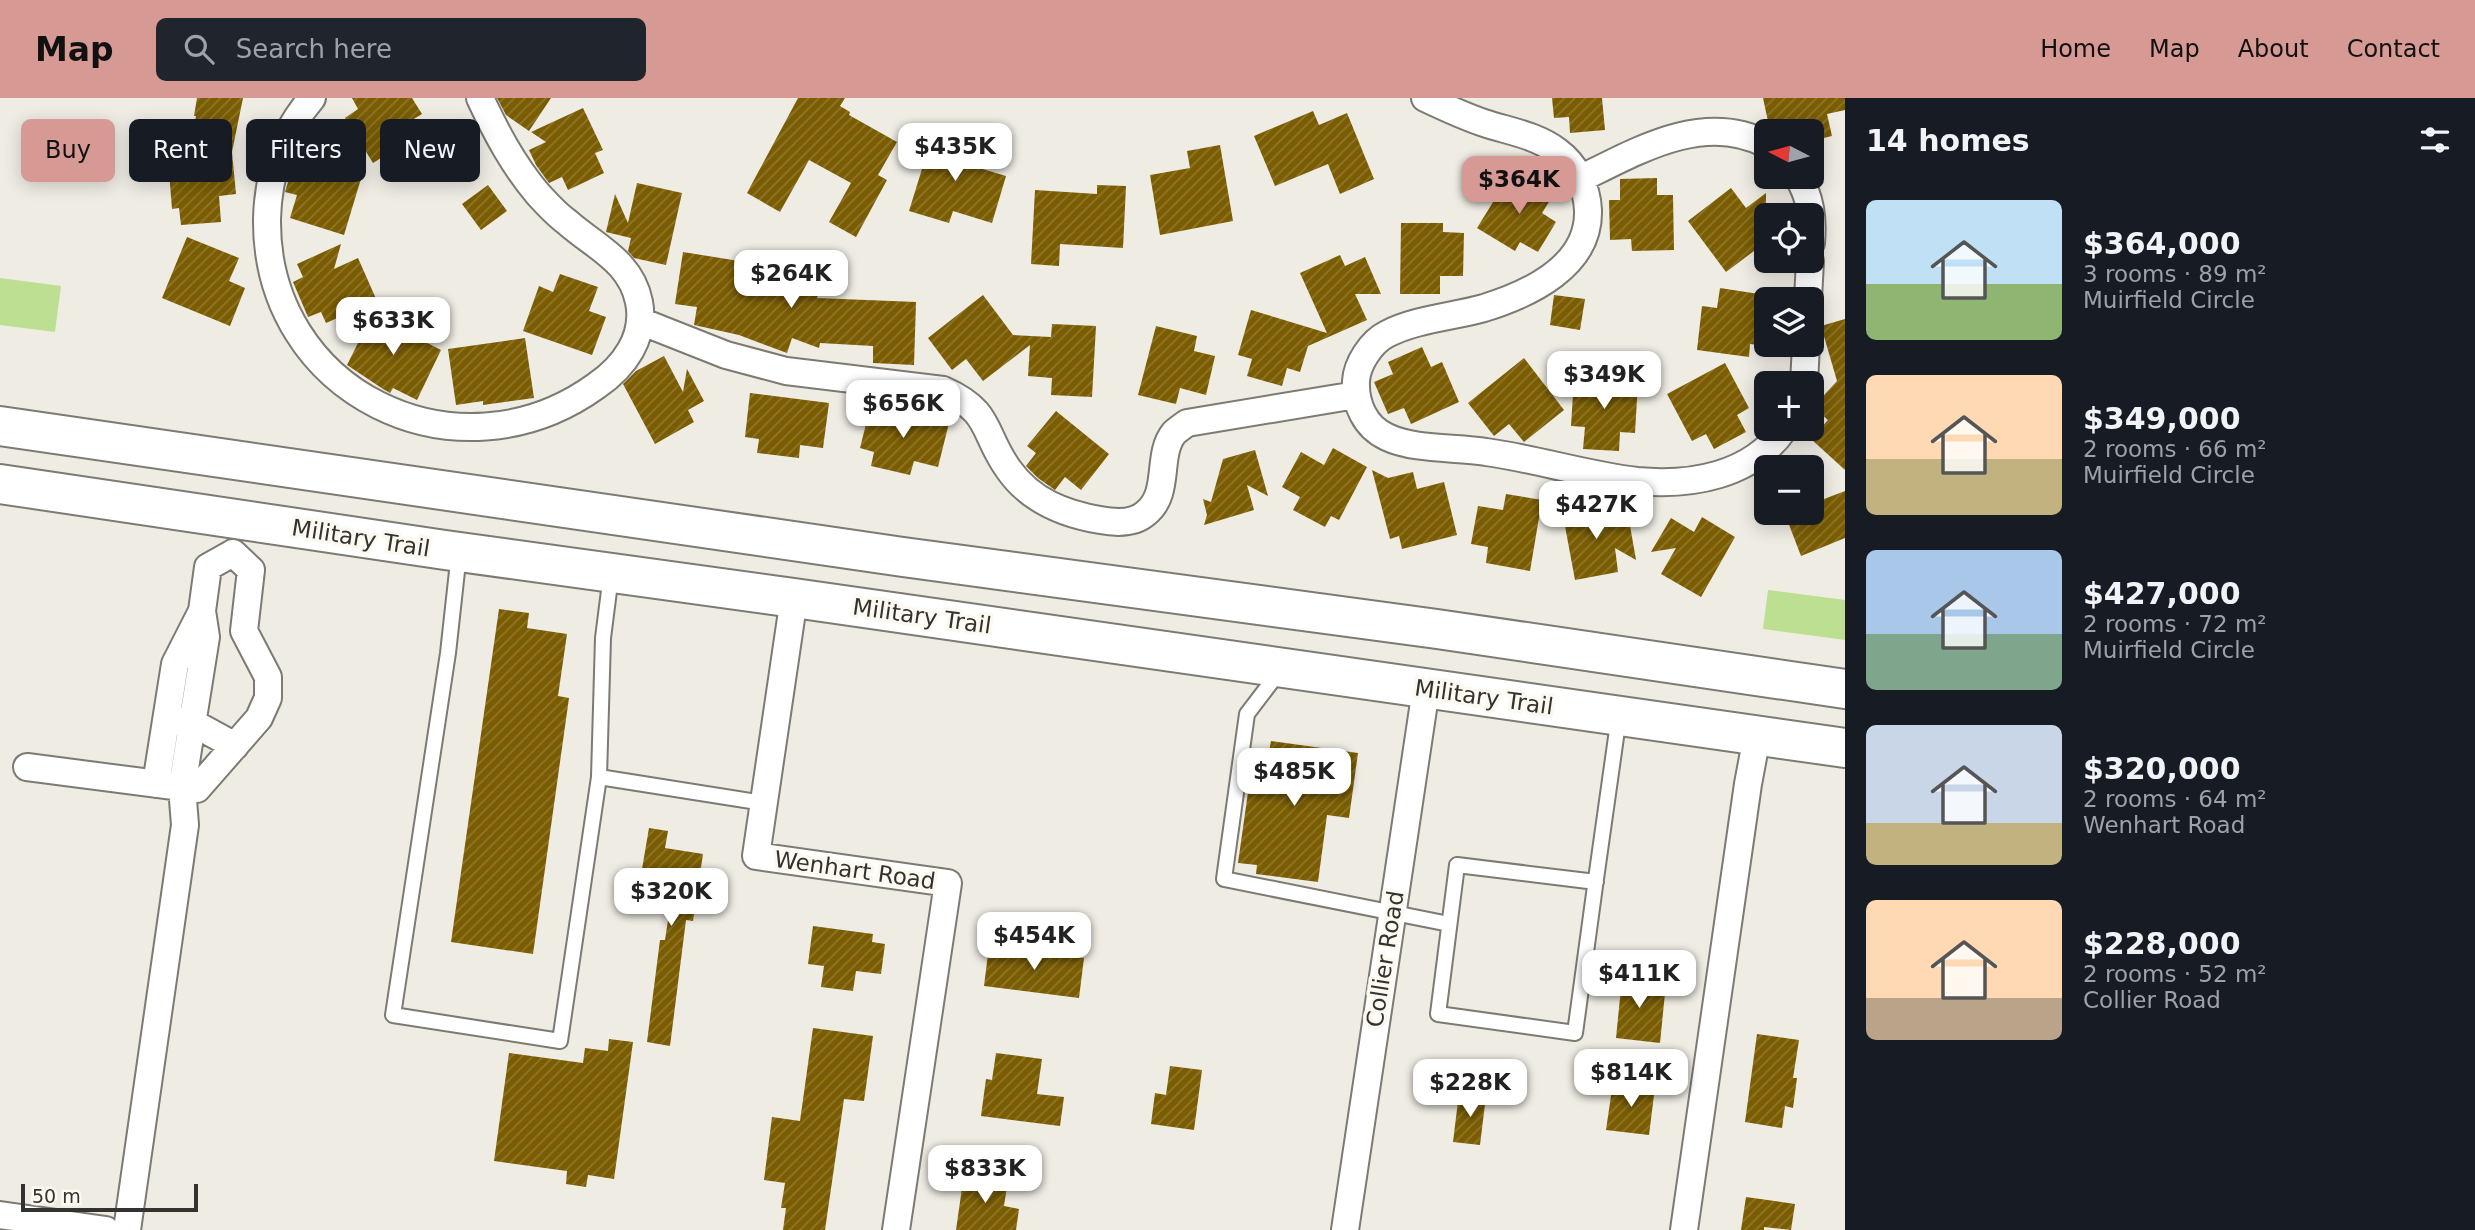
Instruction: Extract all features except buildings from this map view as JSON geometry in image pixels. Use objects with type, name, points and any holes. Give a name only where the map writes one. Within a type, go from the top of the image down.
[{"type":"main road","points":[[0,426],[1845,689]]},
{"type":"main road","name":"Military Trail","points":[[0,484],[236,536],[474,554],[1845,748]]},
{"type":"main road","points":[[474,554],[535,539],[729,567],[755,567],[781,539]]},
{"type":"main road","points":[[794,598],[807,584],[838,573],[1096,608],[1142,590]]},
{"type":"street","points":[[313,98],[289,130],[274,166],[268,202],[267,235],[272,269],[282,301],[297,331],[317,358],[355,392],[384,408],[416,421],[448,427],[482,428],[516,424],[548,414],[578,400],[606,380],[629,355],[640,321],[640,303],[626,270],[614,257],[567,223],[539,195],[503,146],[480,98]]},
{"type":"street","points":[[1425,98],[1474,119],[1543,143],[1557,151],[1580,179],[1586,195],[1588,213],[1579,247],[1569,262],[1555,274],[1522,292],[1485,307],[1387,334],[1372,344],[1356,373],[1356,395],[1361,412],[1372,426],[1386,437],[1403,443],[1486,452],[1617,479],[1654,482],[1691,481],[1727,473],[1744,465],[1773,441]]},
{"type":"street","points":[[1580,179],[1672,138],[1709,131],[1726,131],[1754,138]]},
{"type":"street","points":[[640,321],[726,355],[786,371],[943,390],[960,397],[974,408],[985,422],[1009,470],[1036,497],[1053,508],[1074,515],[1113,522],[1131,521],[1146,513],[1157,500],[1167,449],[1173,434],[1187,423],[1356,395]]},
{"type":"street","points":[[27,767],[156,783],[182,787],[198,789],[259,718],[268,698],[268,677],[244,631],[251,569],[236,536],[208,568],[202,611],[206,637],[182,787],[185,825],[127,1230]]},
{"type":"street","name":"Wenhart Road","points":[[794,598],[757,856],[948,883],[896,1230]]},
{"type":"street","points":[[156,783],[175,664],[202,611]]},
{"type":"street","name":"Collier Road","points":[[1345,1230],[1426,689]]},
{"type":"street","points":[[166,719],[193,723],[235,746]]},
{"type":"street","points":[[1684,1230],[1757,736]]},
{"type":"street","points":[[0,1215],[106,1230]]},
{"type":"lane","points":[[474,554],[448,653],[393,1015],[560,1041],[599,777],[603,638],[611,573]]},
{"type":"lane","points":[[1282,668],[1247,714],[1224,880],[1449,924]]},
{"type":"lane","points":[[1596,882],[1457,865],[1438,1014],[1575,1033],[1596,882],[1619,716]]},
{"type":"lane","points":[[599,777],[764,803]]},
{"type":"green space","points":[[0,278],[61,286],[55,332],[0,325]]},
{"type":"green space","points":[[1768,590],[1845,600],[1845,640],[1763,629]]}]
